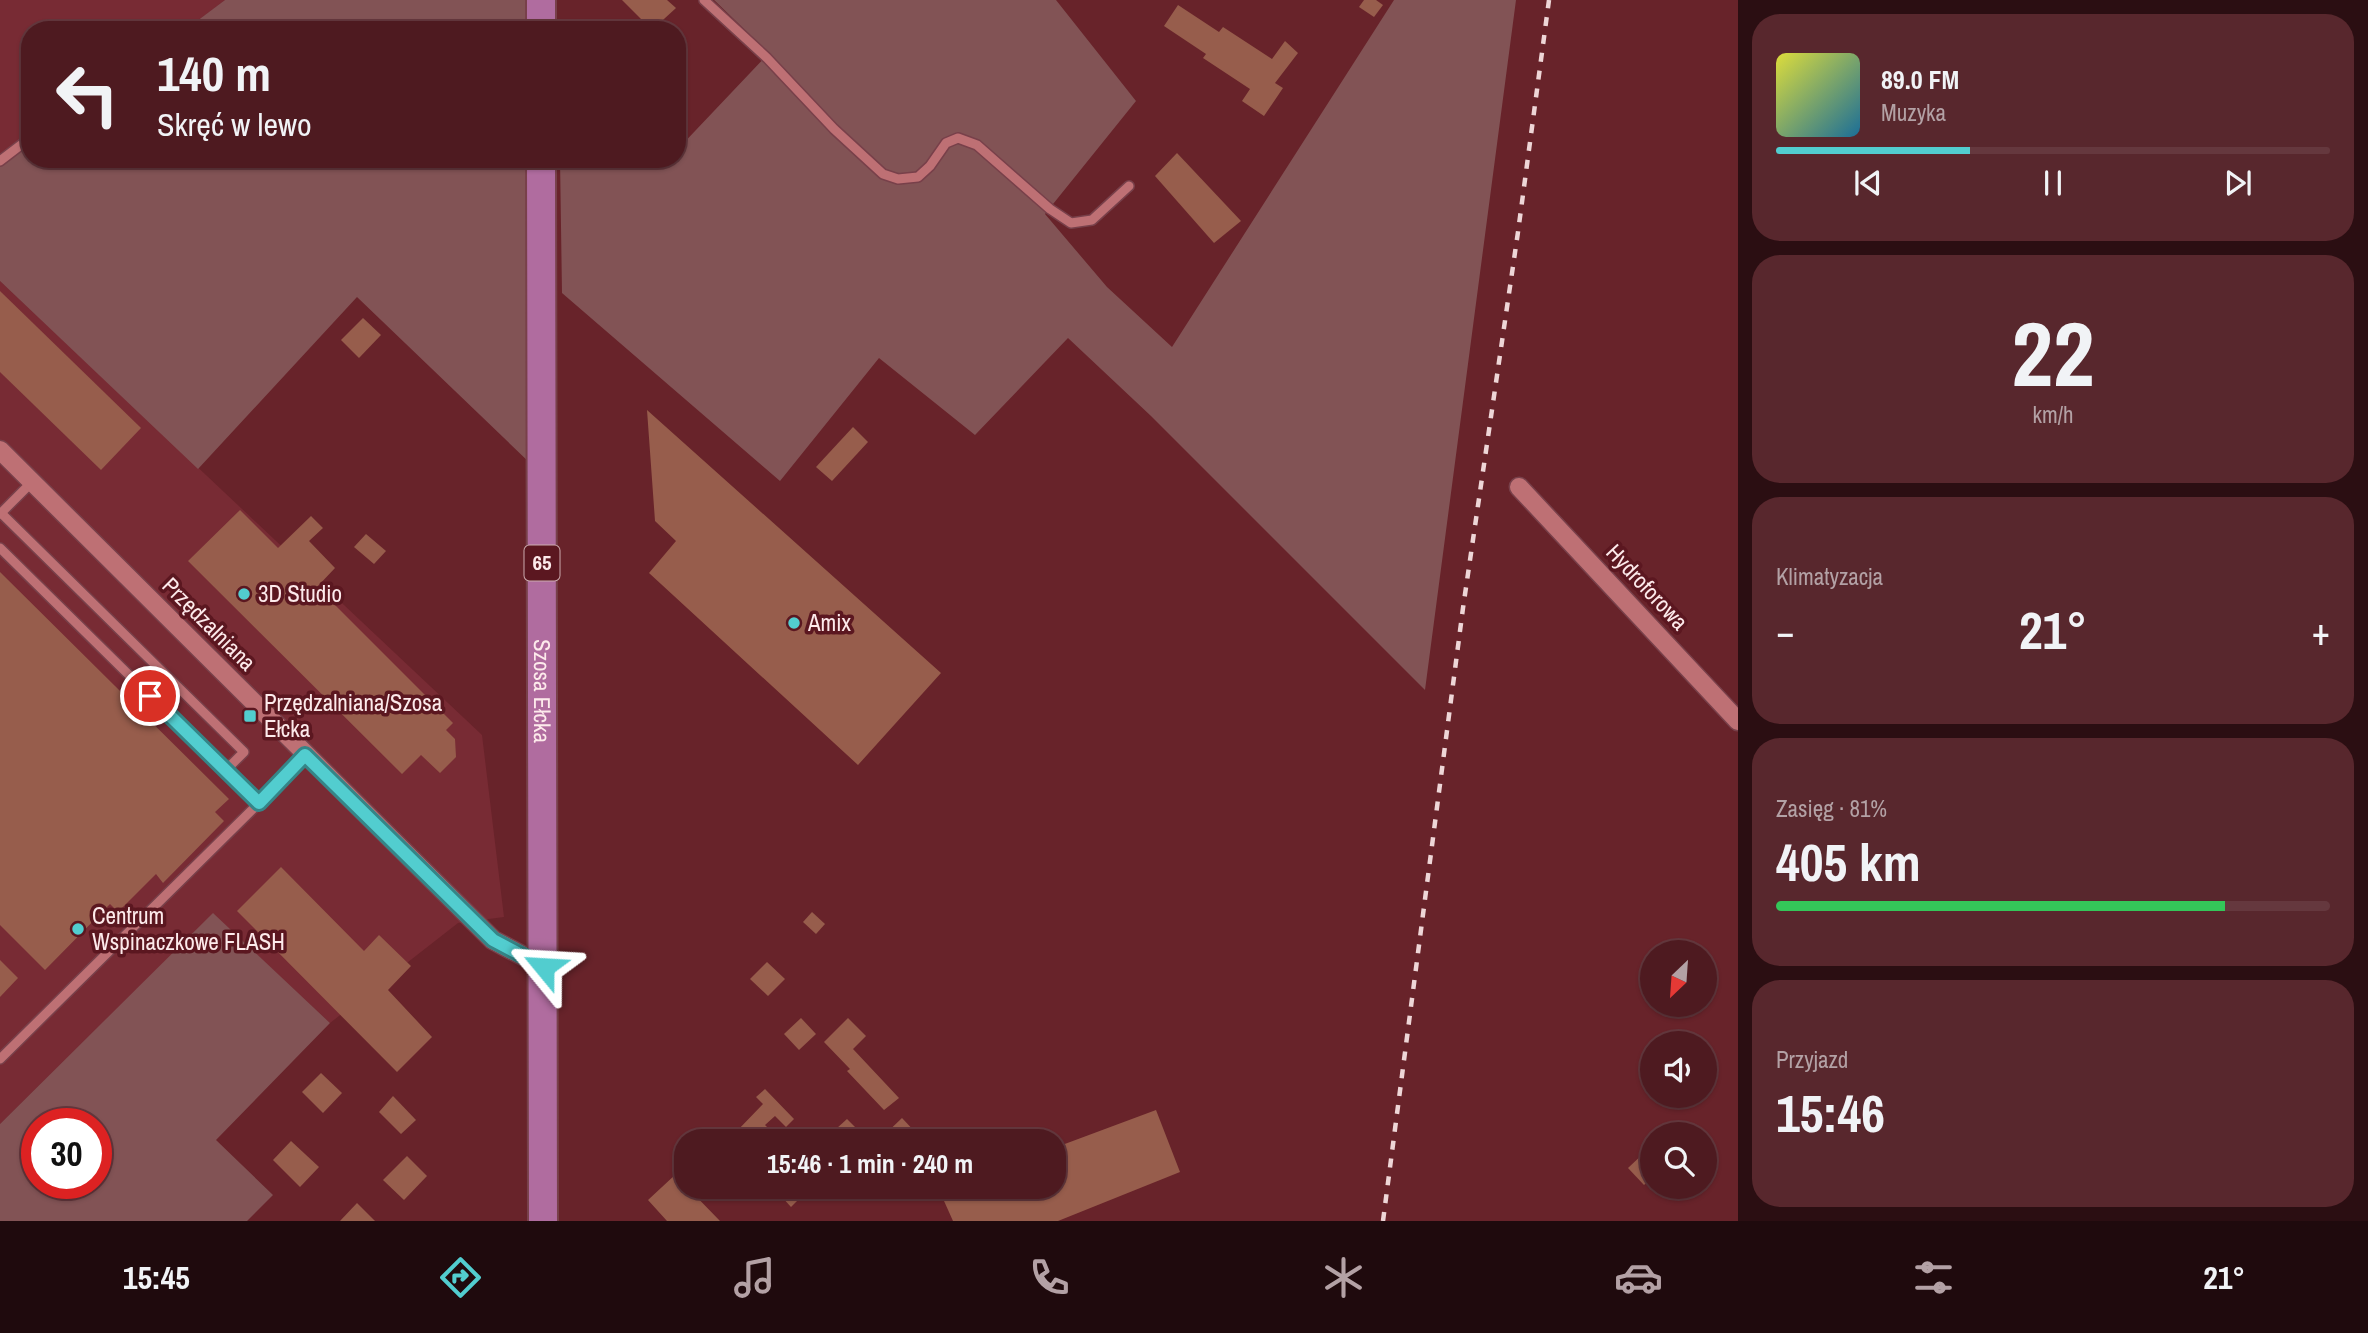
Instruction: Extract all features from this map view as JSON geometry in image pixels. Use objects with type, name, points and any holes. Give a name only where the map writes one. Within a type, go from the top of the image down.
[{"type":"main road","points":[[541,0],[541,21]]},
{"type":"main road","name":"Szosa Ełcka","points":[[541,168],[543,1221]]},
{"type":"street","name":"Przędzalniana","points":[[0,450],[493,940],[544,967]]},
{"type":"street","name":"Hydroforowa","points":[[1519,487],[1738,720]]},
{"type":"lane","points":[[704,0],[767,58],[834,129],[883,174],[898,179],[918,177],[930,166],[946,143],[958,138],[978,145],[1050,209],[1071,223],[1092,220],[1129,186]]},
{"type":"lane","points":[[0,161],[21,145]]},
{"type":"lane","points":[[32,482],[1,514],[244,752],[226,770]]},
{"type":"lane","points":[[0,548],[259,803]]},
{"type":"lane","points":[[0,1059],[305,755]]},
{"type":"shaded area","points":[[0,0],[225,0],[197,21],[21,21],[21,151],[0,166]]},
{"type":"shaded area","points":[[225,0],[529,0],[529,21],[197,21]]},
{"type":"shaded area","points":[[714,0],[1056,0],[1136,101],[1045,214],[1107,287],[1172,347],[1394,0],[1516,0],[1425,690],[1151,416],[1068,338],[975,435],[879,358],[780,481],[562,293],[560,168],[686,168],[686,141],[769,53]]},
{"type":"shaded area","points":[[21,151],[21,168],[530,168],[531,464],[357,297],[198,469],[0,281],[0,166]]},
{"type":"shaded area","points":[[0,281],[482,735],[504,917],[458,923],[330,1023],[213,914],[0,1124]]},
{"type":"shaded area","points":[[213,913],[330,1023],[216,1140],[273,1195],[247,1221],[0,1221],[0,1124]]},
{"type":"building","points":[[622,0],[667,0],[676,8],[662,21],[643,21]]},
{"type":"building","points":[[1364,0],[1376,0],[1383,5],[1374,17],[1359,7]]},
{"type":"building","points":[[1178,5],[1219,32],[1223,27],[1272,59],[1285,41],[1298,53],[1275,83],[1283,88],[1264,116],[1242,101],[1250,89],[1203,58],[1206,54],[1164,26]]},
{"type":"building","points":[[1177,153],[1241,221],[1214,243],[1155,176]]},
{"type":"building","points":[[0,291],[141,428],[101,470],[0,372]]},
{"type":"building","points":[[363,318],[381,335],[359,358],[341,340]]},
{"type":"building","name":"Amix","points":[[647,410],[941,673],[858,765],[649,573],[676,541],[655,521]]},
{"type":"building","points":[[853,427],[868,442],[832,481],[816,467]]},
{"type":"building","points":[[240,510],[278,548],[311,516],[323,528],[309,541],[335,568],[317,587],[453,723],[446,730],[455,739],[456,757],[440,773],[421,755],[402,774],[188,561]]},
{"type":"building","points":[[366,534],[386,551],[374,564],[354,547]]},
{"type":"building","points":[[0,572],[229,799],[215,812],[224,821],[163,883],[156,874],[118,912],[110,904],[45,970],[0,925]]},
{"type":"building","points":[[281,867],[364,951],[379,935],[411,966],[388,990],[432,1037],[397,1072],[237,911]]},
{"type":"building","points":[[812,912],[825,924],[816,934],[803,922]]},
{"type":"building","points":[[0,960],[18,978],[0,997]]},
{"type":"building","points":[[767,962],[785,979],[768,996],[750,979]]},
{"type":"building","points":[[801,1018],[816,1034],[799,1050],[784,1034]]},
{"type":"building","points":[[848,1018],[866,1036],[853,1049],[899,1098],[884,1110],[824,1042]]},
{"type":"building","points":[[321,1073],[342,1093],[323,1113],[302,1092]]},
{"type":"building","points":[[765,1089],[794,1119],[786,1127],[775,1116],[765,1125],[769,1129],[739,1129],[763,1104],[756,1097]]},
{"type":"building","points":[[393,1096],[416,1120],[401,1134],[379,1112]]},
{"type":"building","points":[[1156,1110],[1180,1172],[1058,1221],[953,1221],[943,1199],[1066,1199],[1066,1144]]},
{"type":"building","points":[[902,1118],[912,1129],[891,1129]]},
{"type":"building","points":[[847,1119],[857,1129],[836,1129]]},
{"type":"building","points":[[291,1141],[319,1167],[300,1187],[273,1160]]},
{"type":"building","points":[[407,1156],[427,1176],[404,1200],[383,1180]]},
{"type":"building","points":[[1640,1157],[1640,1181],[1628,1168]]},
{"type":"building","points":[[674,1176],[674,1199],[699,1199],[720,1221],[667,1221],[648,1200]]},
{"type":"building","points":[[784,1199],[799,1199],[791,1207]]},
{"type":"building","points":[[357,1203],[375,1221],[340,1221]]},
{"type":"railway","points":[[1383,1221],[1463,608],[1549,0]]},
{"type":"place","name":"3D Studio","points":[[244,594]]},
{"type":"place","name":"Amix","points":[[794,623]]},
{"type":"place","name":"Przędzalniana/Szosa Ełcka","points":[[250,716]]},
{"type":"place","name":"Centrum Wspinaczkowe FLASH","points":[[78,929]]},
{"type":"route","points":[[150,696],[259,803],[305,755],[493,940],[544,967]]}]
